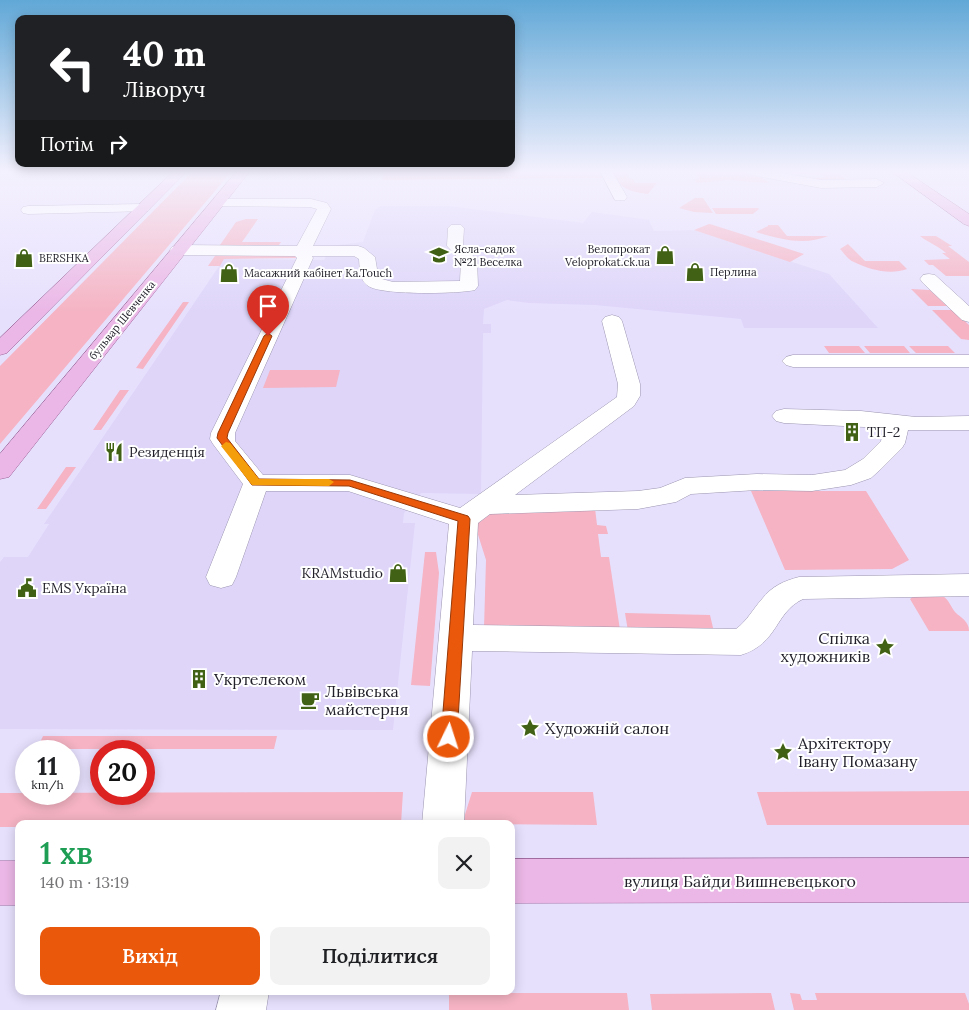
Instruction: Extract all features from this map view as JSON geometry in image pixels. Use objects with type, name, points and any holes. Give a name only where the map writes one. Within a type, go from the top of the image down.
[{"type":"main road","points":[[0,349],[133,218]]},
{"type":"main road","name":"бульвар Шевченка","points":[[0,471],[205,218]]},
{"type":"main road","name":"вулиця Байди Вишневецького","points":[[515,881],[969,880]]},
{"type":"main road","points":[[0,883],[15,883]]},
{"type":"street","points":[[256,482],[225,444],[222,438],[223,433],[304,260],[301,254],[319,218]]},
{"type":"street","points":[[178,250],[358,251],[367,257],[369,277],[387,286],[470,286],[469,260],[455,246],[456,228]]},
{"type":"street","points":[[929,279],[969,316]]},
{"type":"street","points":[[443,820],[457,638],[474,512],[626,401],[629,396],[629,384],[612,321]]},
{"type":"street","points":[[793,361],[969,361]]},
{"type":"street","points":[[784,416],[861,418],[916,424],[969,423]]},
{"type":"street","points":[[256,482],[350,483],[474,512],[638,500],[666,496],[685,486],[757,482],[812,483],[850,477],[862,472],[872,464],[892,443],[895,438],[896,423]]},
{"type":"street","points":[[221,578],[256,482]]},
{"type":"street","points":[[457,638],[741,642],[756,632],[773,604],[782,596],[798,588],[969,585]]},
{"type":"street","points":[[241,1010],[244,995]]},
{"type":"shaded area","points":[[146,218],[192,218],[0,444],[0,366]]},
{"type":"shaded area","points":[[372,218],[544,218],[583,223],[587,218],[649,220],[654,231],[694,230],[829,274],[878,328],[744,328],[741,319],[595,305],[529,303],[507,300],[484,309],[483,324],[491,324],[491,333],[483,333],[481,494],[421,493],[404,513],[403,523],[415,523],[393,730],[0,729],[0,562],[4,557],[28,557],[49,524],[44,524],[224,259],[324,260],[331,246],[363,242]]},
{"type":"shaded area","points":[[246,219],[258,219],[242,242],[281,242],[279,245],[220,245],[236,222]]},
{"type":"shaded area","points":[[709,224],[804,254],[790,262],[694,230]]},
{"type":"shaded area","points":[[768,225],[778,225],[787,236],[828,236],[810,241],[801,241],[783,239],[756,232]]},
{"type":"shaded area","points":[[920,236],[936,236],[952,246],[948,246],[969,262],[969,276],[946,276],[933,265],[929,265],[924,260],[950,259],[942,253],[946,253],[943,250]]},
{"type":"shaded area","points":[[848,244],[865,261],[899,261],[907,269],[887,272],[860,265],[850,260],[840,249]]},
{"type":"shaded area","points":[[217,253],[294,255],[297,258],[224,259],[220,266],[208,266]]},
{"type":"shaded area","points":[[911,289],[930,290],[949,306],[928,306]]},
{"type":"shaded area","points":[[183,302],[189,302],[143,369],[136,368]]},
{"type":"shaded area","points":[[932,310],[953,310],[969,325],[969,340],[961,339]]},
{"type":"shaded area","points":[[824,346],[859,346],[865,353],[829,353]]},
{"type":"shaded area","points":[[864,346],[904,346],[910,353],[870,353]]},
{"type":"shaded area","points":[[909,346],[948,346],[955,353],[916,353]]},
{"type":"shaded area","points":[[270,370],[340,370],[336,387],[263,388]]},
{"type":"shaded area","points":[[120,390],[129,390],[101,430],[93,430]]},
{"type":"shaded area","points":[[66,467],[76,467],[46,509],[37,509]]},
{"type":"shaded area","points":[[751,491],[866,491],[909,560],[892,569],[785,570]]},
{"type":"shaded area","points":[[595,508],[597,525],[606,526],[608,534],[598,534],[601,557],[609,557],[620,630],[484,628],[486,560],[474,522],[487,512]]},
{"type":"shaded area","points":[[425,552],[436,552],[439,573],[430,686],[411,685]]},
{"type":"shaded area","points":[[914,596],[943,596],[955,612],[966,622],[969,631],[929,631],[910,599]]},
{"type":"shaded area","points":[[625,613],[710,615],[714,632],[628,631]]},
{"type":"shaded area","points":[[43,736],[277,736],[274,749],[155,749],[155,740],[90,740],[90,749],[80,749],[80,740],[41,740]]},
{"type":"shaded area","points":[[969,791],[969,825],[767,825],[757,792]]},
{"type":"shaded area","points":[[403,792],[401,820],[15,820],[15,827],[0,827],[0,793],[15,793],[15,805],[80,805],[80,793],[90,793],[90,805],[155,805],[155,793]]},
{"type":"shaded area","points":[[472,792],[593,792],[597,825],[515,824],[515,820],[463,820]]},
{"type":"shaded area","points":[[627,993],[629,1010],[449,1010],[449,995]]},
{"type":"shaded area","points":[[771,993],[775,1010],[652,1010],[650,994]]},
{"type":"shaded area","points":[[790,993],[800,994],[802,1000],[817,1000],[815,993],[965,993],[969,1010],[794,1010]]},
{"type":"slow traffic","points":[[226,446],[256,482],[329,482]]},
{"type":"place","name":"Ясла-садок №21 Веселка","points":[[439,255]]},
{"type":"place","name":"Велопрокат Veloprokat.ck.ua","points":[[665,255]]},
{"type":"place","name":"BERSHKA","points":[[24,258]]},
{"type":"place","name":"Перлина","points":[[695,272]]},
{"type":"place","name":"Масажний кабінет Ka.Touch","points":[[229,273]]},
{"type":"place","name":"ТП-2","points":[[852,432]]},
{"type":"place","name":"Резиденція","points":[[114,452]]},
{"type":"place","name":"KRAMstudio","points":[[398,573]]},
{"type":"place","name":"EMS Україна","points":[[27,588]]},
{"type":"place","name":"Спілка художників","points":[[885,647]]},
{"type":"place","name":"Укртелеком","points":[[199,679]]},
{"type":"place","name":"Львівська майстерня","points":[[310,700]]},
{"type":"place","name":"Художній салон","points":[[530,728]]},
{"type":"place","name":"Архітектору Івану Помазану","points":[[783,752]]},
{"type":"route","points":[[268,336],[222,438],[256,482],[350,483],[464,519],[449,737]]}]
